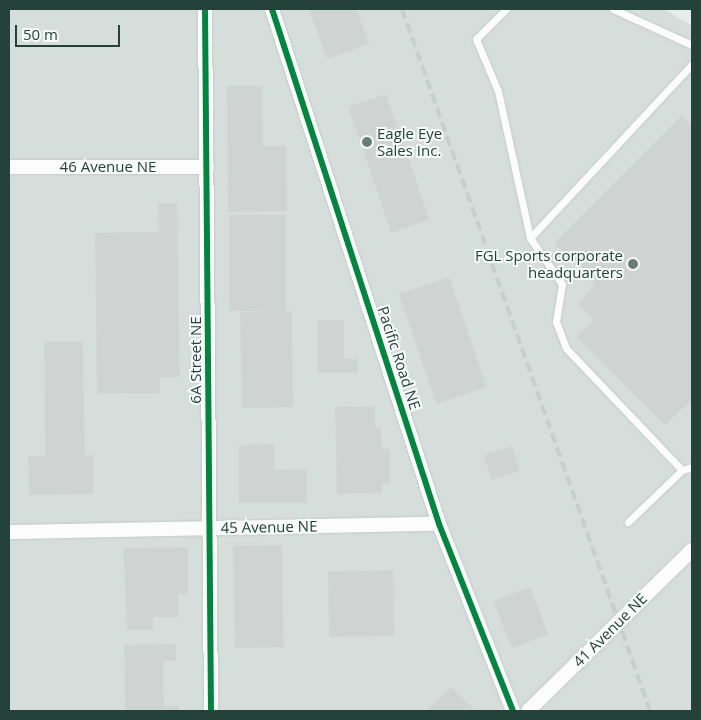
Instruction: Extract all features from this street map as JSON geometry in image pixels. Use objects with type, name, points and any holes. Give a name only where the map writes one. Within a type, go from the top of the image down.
[{"type":"street","name":"6A Street NE","points":[[205,9],[211,711]]},
{"type":"street","name":"Pacific Road NE","points":[[272,9],[439,524],[513,711]]},
{"type":"street","name":"46 Avenue NE","points":[[9,167],[207,167]]},
{"type":"street","name":"45 Avenue NE","points":[[9,532],[439,524]]},
{"type":"street","name":"41 Avenue NE","points":[[528,711],[692,550]]},
{"type":"lane","points":[[506,9],[476,39],[498,91],[530,238],[562,284],[556,322],[566,348],[682,470]]},
{"type":"lane","points":[[612,9],[692,45]]},
{"type":"lane","points":[[530,238],[692,64]]},
{"type":"lane","points":[[628,522],[682,470],[692,467]]},
{"type":"shaded area","points":[[9,9],[664,9],[692,26],[692,711],[9,711]]},
{"type":"building","points":[[309,9],[356,9],[369,44],[327,59]]},
{"type":"building","points":[[227,86],[262,86],[263,146],[286,146],[287,211],[228,212]]},
{"type":"building","points":[[386,94],[429,220],[391,233],[348,107]]},
{"type":"building","name":"FGL Sports corporate headquarters","points":[[682,115],[692,125],[692,400],[665,425],[576,337],[594,320],[578,304],[595,285],[554,243]]},
{"type":"building","points":[[158,203],[177,203],[180,377],[160,377],[160,393],[97,394],[95,233],[159,232]]},
{"type":"building","points":[[229,215],[286,215],[286,311],[229,311]]},
{"type":"building","points":[[449,277],[487,387],[437,404],[399,294]]},
{"type":"building","points":[[292,311],[293,407],[242,408],[240,312]]},
{"type":"building","points":[[318,320],[344,320],[344,359],[358,359],[358,373],[318,373]]},
{"type":"building","points":[[44,342],[83,342],[85,455],[93,455],[93,494],[29,495],[28,456],[45,456]]},
{"type":"building","points":[[375,406],[375,428],[381,428],[382,449],[390,449],[390,483],[382,483],[382,493],[337,494],[335,407]]},
{"type":"building","points":[[274,444],[274,470],[307,469],[307,503],[239,503],[239,445]]},
{"type":"building","points":[[512,446],[520,471],[492,480],[483,455]]},
{"type":"building","points":[[282,545],[284,647],[235,648],[233,546]]},
{"type":"building","points":[[188,547],[188,594],[178,594],[179,617],[153,617],[153,630],[127,630],[123,548]]},
{"type":"building","points":[[393,570],[394,636],[329,637],[328,571]]},
{"type":"building","points":[[530,587],[548,635],[512,649],[494,601]]},
{"type":"building","points":[[176,644],[176,661],[163,661],[164,706],[178,706],[179,711],[125,711],[124,645]]},
{"type":"building","points":[[451,687],[476,711],[426,711]]},
{"type":"railway","points":[[402,9],[650,711]]},
{"type":"cycle path","points":[[205,9],[211,711]]},
{"type":"cycle path","points":[[272,9],[439,524],[513,711]]},
{"type":"place","name":"Eagle Eye Sales Inc.","points":[[367,142]]},
{"type":"place","name":"FGL Sports corporate headquarters","points":[[633,264]]}]
